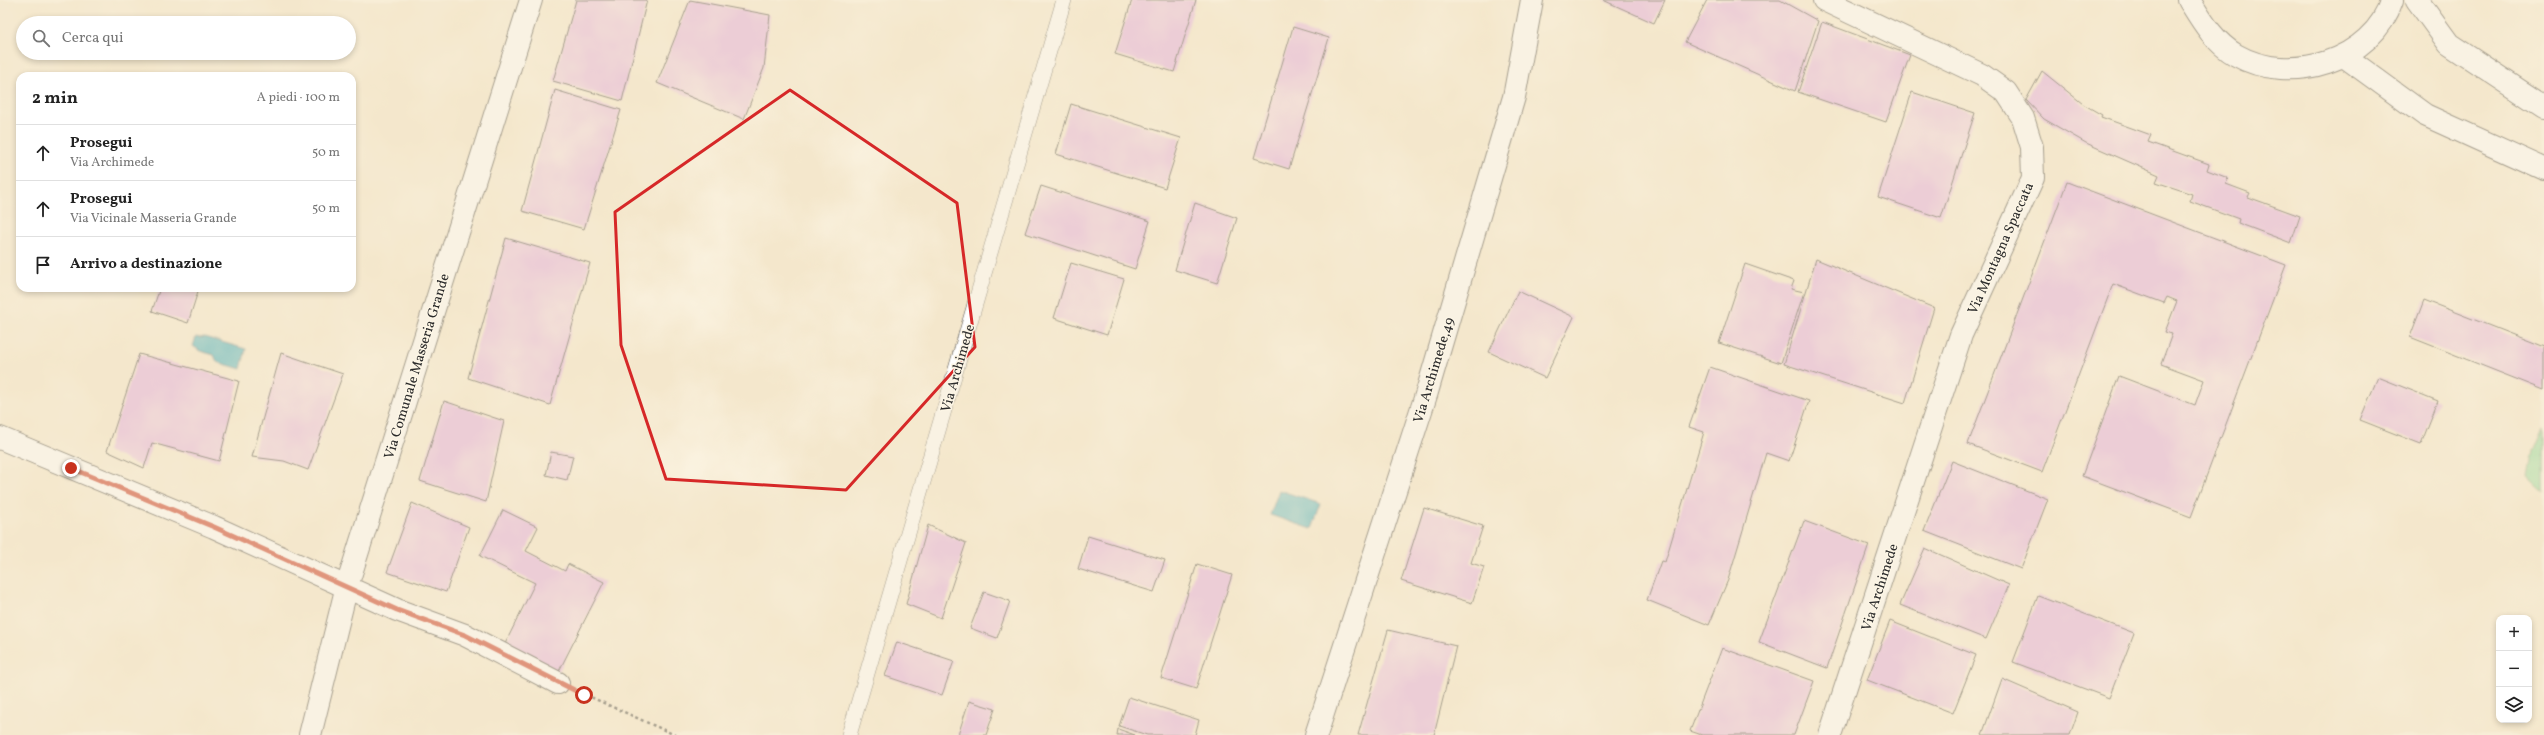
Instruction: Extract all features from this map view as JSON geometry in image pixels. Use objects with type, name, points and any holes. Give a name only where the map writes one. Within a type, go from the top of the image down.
[{"type":"street","name":"Via Comunale Masseria Grande","points":[[310,735],[347,586],[531,0]]},
{"type":"street","name":"Via Archimede,49","points":[[1316,735],[1427,392],[1510,112],[1532,0]]},
{"type":"street","name":"Via Montagna Spaccata","points":[[1824,0],[1982,75],[2006,92],[2023,118],[2032,148],[2033,178],[1961,335],[1927,439]]},
{"type":"street","points":[[2189,0],[2208,31],[2236,55],[2272,68],[2309,68],[2344,56],[2371,36],[2390,8],[2392,0]]},
{"type":"street","points":[[2417,0],[2449,44],[2544,106]]},
{"type":"street","points":[[2344,56],[2425,115],[2544,170]]},
{"type":"street","points":[[0,438],[214,527],[347,586],[397,610],[465,635],[558,683]]},
{"type":"street","name":"Via Archimede","points":[[1830,735],[1927,439]]},
{"type":"lane","name":"Via Archimede","points":[[849,735],[1064,0]]},
{"type":"path","points":[[558,683],[675,735]]},
{"type":"highlighted area","points":[[790,90],[957,203],[975,347],[846,490],[666,479],[621,345],[615,212]]},
{"type":"green space","points":[[2544,426],[2544,491],[2529,477],[2534,450]]},
{"type":"water","points":[[196,337],[204,337],[246,349],[241,369],[217,362],[214,355],[200,351],[193,346]]},
{"type":"water","points":[[1279,490],[1321,504],[1312,529],[1270,515]]},
{"type":"building","points":[[576,0],[647,0],[622,101],[553,81]]},
{"type":"building","points":[[690,0],[770,15],[764,68],[744,119],[657,83]]},
{"type":"building","points":[[1132,0],[1196,0],[1174,72],[1115,54]]},
{"type":"building","points":[[1603,0],[1665,0],[1654,23]]},
{"type":"building","points":[[1707,0],[1780,0],[1818,21],[1795,91],[1685,42]]},
{"type":"building","points":[[1822,22],[1910,55],[1886,122],[1798,92]]},
{"type":"building","points":[[1293,27],[1329,38],[1289,169],[1254,158]]},
{"type":"building","points":[[2042,71],[2083,104],[2102,115],[2101,117],[2151,135],[2148,142],[2209,164],[2207,170],[2228,178],[2226,184],[2250,193],[2248,197],[2300,216],[2291,243],[2238,223],[2239,219],[2190,201],[2192,194],[2156,182],[2159,175],[2086,143],[2044,119],[2026,100]]},
{"type":"building","points":[[555,90],[621,110],[584,229],[522,211]]},
{"type":"building","points":[[1912,92],[1975,113],[1941,218],[1878,197]]},
{"type":"building","points":[[1071,104],[1181,138],[1165,188],[1056,154]]},
{"type":"building","points":[[2067,182],[2286,265],[2191,517],[2082,476],[2119,376],[2195,405],[2204,380],[2161,364],[2172,334],[2165,332],[2177,301],[2167,297],[2164,303],[2113,284],[2042,472],[1968,444]]},
{"type":"building","points":[[1041,186],[1150,221],[1135,269],[1025,233]]},
{"type":"building","points":[[1195,203],[1237,218],[1217,283],[1175,270]]},
{"type":"building","points":[[506,238],[590,263],[550,405],[468,378]]},
{"type":"building","points":[[1816,259],[1934,308],[1905,403],[1784,364]]},
{"type":"building","points":[[1071,263],[1124,279],[1107,335],[1054,318]]},
{"type":"building","points":[[1745,264],[1794,281],[1791,289],[1804,292],[1781,363],[1719,343]]},
{"type":"building","points":[[1518,291],[1574,317],[1545,378],[1489,352]]},
{"type":"building","points":[[159,292],[198,292],[188,323],[152,311]]},
{"type":"building","points":[[2424,300],[2544,347],[2544,390],[2410,337]]},
{"type":"building","points":[[281,353],[343,374],[308,470],[284,461],[252,457]]},
{"type":"building","points":[[139,354],[239,381],[219,461],[152,443],[144,468],[107,451]]},
{"type":"building","points":[[1710,367],[1809,401],[1789,461],[1766,453],[1728,580],[1709,625],[1647,600],[1661,561],[1665,562],[1704,432],[1689,427]]},
{"type":"building","points":[[2378,377],[2438,401],[2421,444],[2360,420]]},
{"type":"building","points":[[444,401],[504,421],[486,502],[420,481]]},
{"type":"building","points":[[551,452],[573,456],[567,480],[546,475]]},
{"type":"building","points":[[1952,461],[2048,499],[2021,569],[1924,531]]},
{"type":"building","points":[[412,503],[469,527],[446,592],[387,572]]},
{"type":"building","points":[[1424,508],[1483,526],[1471,563],[1484,567],[1472,603],[1401,581]]},
{"type":"building","points":[[503,510],[538,527],[526,551],[565,571],[568,564],[604,582],[556,677],[502,650],[535,583],[480,556]]},
{"type":"building","points":[[1804,521],[1869,545],[1827,668],[1759,642]]},
{"type":"building","points":[[928,525],[966,543],[941,618],[906,604]]},
{"type":"building","points":[[1088,536],[1165,560],[1154,592],[1078,569]]},
{"type":"building","points":[[1925,548],[2009,585],[1986,639],[1900,605]]},
{"type":"building","points":[[1197,564],[1232,575],[1196,689],[1161,678]]},
{"type":"building","points":[[984,592],[1010,601],[997,638],[970,628]]},
{"type":"building","points":[[2038,596],[2134,633],[2109,698],[2013,662]]},
{"type":"building","points":[[1890,621],[1976,655],[1953,713],[1867,680]]},
{"type":"building","points":[[1388,630],[1456,646],[1434,735],[1358,735]]},
{"type":"building","points":[[897,642],[954,661],[942,695],[885,676]]},
{"type":"building","points":[[1722,648],[1814,681],[1794,735],[1702,735],[1690,731]]},
{"type":"building","points":[[2002,679],[2078,712],[2070,735],[1982,735]]},
{"type":"building","points":[[1129,697],[1199,720],[1195,735],[1147,735],[1119,726]]},
{"type":"building","points":[[969,701],[995,709],[986,735],[958,735]]},
{"type":"building","points":[[1118,729],[1135,735],[1117,735]]},
{"type":"route","points":[[71,468],[214,527],[347,586],[397,610],[434,625],[465,635],[584,695]]}]
